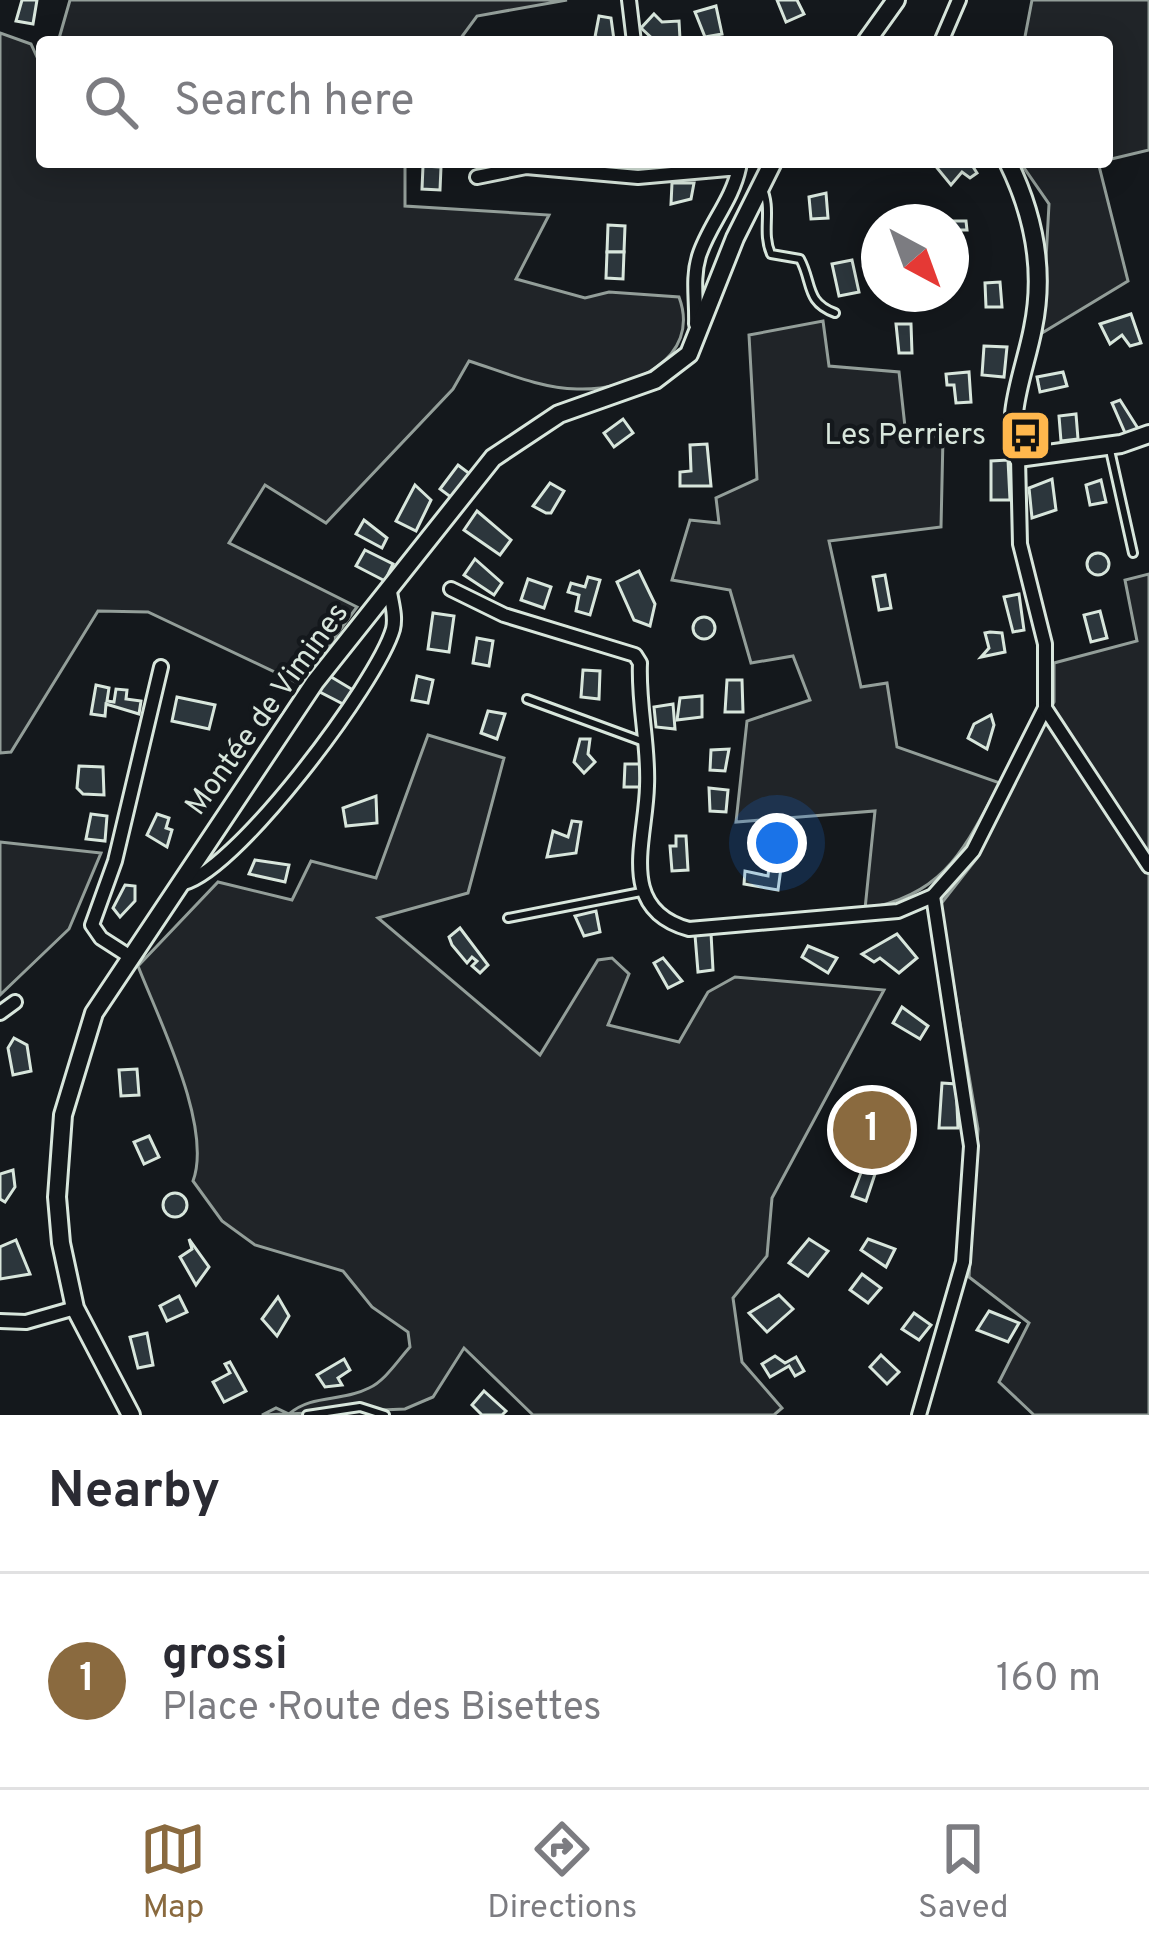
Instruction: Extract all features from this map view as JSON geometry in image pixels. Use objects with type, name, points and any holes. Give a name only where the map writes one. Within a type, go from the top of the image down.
[{"type":"street","points":[[629,0],[633,36]]},
{"type":"street","points":[[876,36],[896,0]]},
{"type":"street","points":[[944,36],[959,0]]},
{"type":"street","points":[[477,177],[521,168]]},
{"type":"street","points":[[537,168],[638,177],[739,168],[694,274],[696,344]]},
{"type":"street","name":"Montée de Vimines","points":[[131,1415],[75,1308],[57,1197],[63,1115],[83,1039],[129,956],[315,682],[506,447],[573,407],[655,380],[696,344],[770,168]]},
{"type":"street","points":[[451,589],[504,616],[634,656],[640,663],[647,788],[639,829],[645,891],[664,922],[688,929],[898,911],[933,896],[973,851],[1045,708],[1045,644],[1020,544],[1012,414],[1039,284],[1031,221],[1010,168]]},
{"type":"street","points":[[1018,458],[1109,446],[1149,434]]},
{"type":"street","points":[[177,884],[199,878],[323,749],[393,629],[390,592]]},
{"type":"street","points":[[129,956],[100,938],[92,925],[115,861],[161,667]]},
{"type":"street","points":[[1045,708],[1149,866]]},
{"type":"street","points":[[919,1415],[963,1262],[971,1146],[933,896]]},
{"type":"street","points":[[0,1013],[15,1002]]},
{"type":"street","points":[[0,1322],[26,1322],[75,1308]]},
{"type":"lane","points":[[761,184],[769,202],[764,237],[771,254],[800,260],[809,294],[818,307],[835,313]]},
{"type":"lane","points":[[1012,414],[1028,421],[1039,455]]},
{"type":"lane","points":[[1109,446],[1133,553]]},
{"type":"lane","points":[[527,699],[644,742]]},
{"type":"lane","points":[[508,918],[645,891]]},
{"type":"lane","points":[[308,1415],[360,1407],[385,1415]]},
{"type":"shaded area","points":[[70,0],[567,0],[477,16],[462,36],[60,36]]},
{"type":"shaded area","points":[[1032,0],[1149,0],[1149,150],[1113,159],[1113,36],[1025,36]]},
{"type":"shaded area","points":[[0,33],[31,44],[36,55],[36,168],[405,168],[405,206],[549,215],[516,279],[585,298],[609,292],[679,297],[683,319],[671,354],[657,367],[619,384],[577,389],[549,386],[469,361],[453,389],[326,523],[265,485],[229,543],[357,607],[300,684],[148,612],[98,611],[11,752],[0,753]]},
{"type":"shaded area","points":[[1024,168],[1100,168],[1128,281],[1042,333],[1049,204]]},
{"type":"shaded area","points":[[823,321],[829,366],[899,372],[906,436],[943,437],[941,527],[829,541],[861,687],[887,683],[897,747],[1000,783],[949,866],[915,893],[865,909],[875,811],[736,822],[747,721],[810,700],[793,656],[751,663],[730,590],[672,580],[690,520],[719,523],[716,498],[757,479],[749,335]]},
{"type":"shaded area","points":[[1149,574],[1149,1415],[1034,1415],[999,1382],[1029,1323],[969,1277],[978,1129],[940,905],[977,858],[1054,702],[1054,663],[1137,641],[1125,580]]},
{"type":"shaded area","points":[[428,735],[504,758],[468,893],[378,918],[540,1055],[598,960],[612,958],[629,974],[608,1025],[679,1042],[708,992],[735,977],[884,990],[772,1198],[767,1256],[733,1298],[742,1362],[782,1408],[774,1415],[533,1415],[464,1348],[433,1397],[405,1409],[289,1414],[307,1403],[375,1385],[410,1347],[408,1332],[372,1307],[343,1271],[255,1245],[222,1221],[193,1181],[196,1132],[190,1103],[138,966],[218,882],[292,900],[311,861],[376,878]]},
{"type":"shaded area","points":[[0,842],[101,853],[69,929],[0,995]]},
{"type":"building","points":[[22,0],[37,0],[33,24],[16,21]]},
{"type":"building","points":[[777,0],[797,0],[804,14],[786,22]]},
{"type":"building","points":[[716,6],[722,34],[705,36],[695,12]]},
{"type":"building","points":[[654,14],[662,22],[679,21],[680,36],[650,36],[641,28]]},
{"type":"building","points":[[599,16],[611,18],[613,36],[595,36]]},
{"type":"building","points":[[423,168],[441,168],[440,190],[422,189]]},
{"type":"building","points":[[937,168],[974,168],[977,173],[970,178],[962,172],[951,185]]},
{"type":"building","points":[[672,183],[694,183],[691,199],[671,204]]},
{"type":"building","points":[[826,193],[828,218],[811,219],[809,197]]},
{"type":"building","points":[[608,225],[625,226],[624,252],[607,252]]},
{"type":"building","points":[[607,252],[624,252],[623,279],[606,278]]},
{"type":"building","points":[[852,260],[859,292],[839,296],[832,264]]},
{"type":"building","points":[[1000,282],[1002,307],[986,307],[985,283]]},
{"type":"building","points":[[1131,314],[1141,343],[1130,346],[1122,335],[1110,344],[1100,324]]},
{"type":"building","points":[[896,324],[911,324],[912,353],[899,353]]},
{"type":"building","points":[[984,346],[1007,347],[1004,377],[982,375]]},
{"type":"building","points":[[969,372],[971,402],[956,403],[954,385],[947,385],[946,374]]},
{"type":"building","points":[[1063,372],[1067,386],[1040,392],[1037,377]]},
{"type":"building","points":[[1120,400],[1139,430],[1126,435],[1112,403]]},
{"type":"building","points":[[1076,414],[1078,439],[1061,441],[1059,416]]},
{"type":"building","points":[[623,419],[633,433],[614,447],[604,433]]},
{"type":"building","points":[[707,444],[711,486],[680,486],[680,472],[691,471],[690,445]]},
{"type":"building","points":[[1008,460],[1010,500],[991,500],[991,461]]},
{"type":"building","points":[[458,465],[470,474],[452,498],[440,489]]},
{"type":"building","points":[[1052,479],[1056,510],[1032,518],[1029,488]]},
{"type":"building","points":[[1101,480],[1106,502],[1090,505],[1086,485]]},
{"type":"building","points":[[550,483],[564,491],[551,513],[546,513],[533,506]]},
{"type":"building","points":[[415,485],[431,500],[416,531],[396,521]]},
{"type":"building","points":[[477,511],[511,540],[500,555],[464,530]]},
{"type":"building","points":[[364,520],[387,538],[382,548],[356,534]]},
{"type":"building","points":[[365,550],[393,564],[385,581],[356,566]]},
{"type":"building","points":[[1098,553],[1109,564],[1098,575],[1087,564]]},
{"type":"building","points":[[475,559],[502,583],[494,595],[464,575]]},
{"type":"building","points":[[639,571],[655,604],[650,626],[634,620],[617,582]]},
{"type":"building","points":[[885,575],[891,608],[879,610],[873,577]]},
{"type":"building","points":[[588,577],[600,580],[590,615],[576,611],[579,595],[568,592],[571,583],[585,587]]},
{"type":"building","points":[[528,579],[551,587],[544,608],[521,600]]},
{"type":"building","points":[[1019,594],[1024,630],[1013,632],[1004,597]]},
{"type":"building","points":[[1100,611],[1107,638],[1091,642],[1084,615]]},
{"type":"building","points":[[433,613],[454,616],[449,652],[428,649]]},
{"type":"building","points":[[704,617],[715,628],[704,639],[693,628]]},
{"type":"building","points":[[985,633],[1002,633],[1005,652],[981,657],[989,648]]},
{"type":"building","points":[[477,638],[493,641],[489,666],[473,663]]},
{"type":"building","points":[[583,670],[600,671],[599,699],[581,697]]},
{"type":"building","points":[[328,675],[353,690],[345,705],[316,690]]},
{"type":"building","points":[[417,676],[433,680],[428,703],[412,700]]},
{"type":"building","points":[[727,680],[742,680],[743,712],[725,712]]},
{"type":"building","points":[[96,685],[109,688],[107,701],[114,702],[116,689],[127,690],[126,699],[141,701],[139,714],[106,704],[105,716],[91,714]]},
{"type":"building","points":[[702,696],[702,717],[677,720],[680,698]]},
{"type":"building","points":[[177,697],[215,705],[209,729],[172,721]]},
{"type":"building","points":[[673,704],[675,729],[656,727],[654,707]]},
{"type":"building","points":[[488,711],[505,714],[497,739],[481,733]]},
{"type":"building","points":[[991,715],[994,725],[987,749],[968,738],[974,724]]},
{"type":"building","points":[[580,739],[590,739],[588,754],[595,762],[584,773],[574,762]]},
{"type":"building","points":[[729,749],[725,771],[710,770],[711,750]]},
{"type":"building","points":[[625,764],[641,764],[641,787],[624,787]]},
{"type":"building","points":[[79,766],[103,767],[104,795],[83,794],[77,788]]},
{"type":"building","points":[[709,788],[728,790],[726,812],[710,811]]},
{"type":"building","points":[[376,796],[377,823],[346,826],[343,808]]},
{"type":"building","points":[[91,814],[107,816],[105,841],[86,839]]},
{"type":"building","points":[[157,814],[169,818],[166,828],[172,830],[167,847],[147,835]]},
{"type":"building","points":[[572,821],[581,822],[576,853],[547,857],[553,831],[568,837]]},
{"type":"building","points":[[676,836],[686,836],[688,870],[672,871],[670,846],[676,846]]},
{"type":"building","points":[[255,860],[289,865],[285,882],[249,874]]},
{"type":"building","points":[[769,866],[781,868],[778,890],[744,884],[745,871],[768,876]]},
{"type":"building","points":[[125,885],[135,886],[135,901],[120,917],[113,908]]},
{"type":"building","points":[[596,911],[600,932],[584,936],[575,916]]},
{"type":"building","points":[[460,928],[488,965],[480,973],[472,966],[477,961],[472,957],[467,963],[452,945],[449,937]]},
{"type":"building","points":[[711,933],[713,970],[698,972],[695,935]]},
{"type":"building","points":[[897,934],[917,958],[899,973],[880,958],[874,962],[862,954]]},
{"type":"building","points":[[808,946],[837,958],[828,973],[802,957]]},
{"type":"building","points":[[663,958],[682,981],[668,988],[654,963]]},
{"type":"building","points":[[902,1007],[928,1026],[920,1039],[893,1023]]},
{"type":"building","points":[[14,1038],[27,1045],[31,1071],[13,1075],[8,1048]]},
{"type":"building","points":[[137,1069],[139,1095],[121,1096],[119,1070]]},
{"type":"building","points":[[942,1083],[956,1084],[958,1128],[939,1128]]},
{"type":"building","points":[[864,1117],[887,1126],[883,1137],[857,1135]]},
{"type":"building","points":[[149,1136],[159,1157],[144,1164],[134,1142]]},
{"type":"building","points":[[13,1170],[15,1187],[5,1202],[0,1199],[0,1174]]},
{"type":"building","points":[[862,1170],[875,1174],[866,1201],[852,1196]]},
{"type":"building","points":[[175,1193],[187,1205],[175,1217],[163,1205]]},
{"type":"building","points":[[189,1239],[209,1267],[196,1285],[180,1257],[192,1249]]},
{"type":"building","points":[[809,1239],[828,1251],[808,1276],[789,1263]]},
{"type":"building","points":[[868,1239],[895,1249],[886,1267],[861,1250]]},
{"type":"building","points":[[16,1240],[30,1274],[0,1279],[0,1247]]},
{"type":"building","points":[[862,1274],[881,1288],[868,1303],[850,1290]]},
{"type":"building","points":[[779,1295],[793,1309],[767,1332],[749,1313]]},
{"type":"building","points":[[179,1296],[187,1312],[167,1321],[160,1306]]},
{"type":"building","points":[[278,1297],[289,1316],[277,1336],[262,1319]]},
{"type":"building","points":[[989,1311],[1019,1323],[1008,1342],[977,1330]]},
{"type":"building","points":[[914,1313],[931,1325],[919,1340],[902,1329]]},
{"type":"building","points":[[147,1333],[153,1365],[138,1368],[130,1337]]},
{"type":"building","points":[[881,1355],[899,1372],[887,1384],[870,1367]]},
{"type":"building","points":[[775,1356],[785,1363],[796,1357],[804,1371],[795,1376],[789,1366],[770,1377],[762,1364]]},
{"type":"building","points":[[344,1359],[350,1370],[338,1378],[342,1385],[325,1387],[317,1375]]},
{"type":"building","points":[[230,1362],[246,1391],[224,1402],[213,1382],[230,1373],[225,1364]]},
{"type":"building","points":[[484,1391],[506,1411],[502,1415],[482,1415],[472,1405]]},
{"type":"place","name":"Les Perriers","points":[[1025,436]]},
{"type":"place","name":"grossi","points":[[872,1130]]}]
